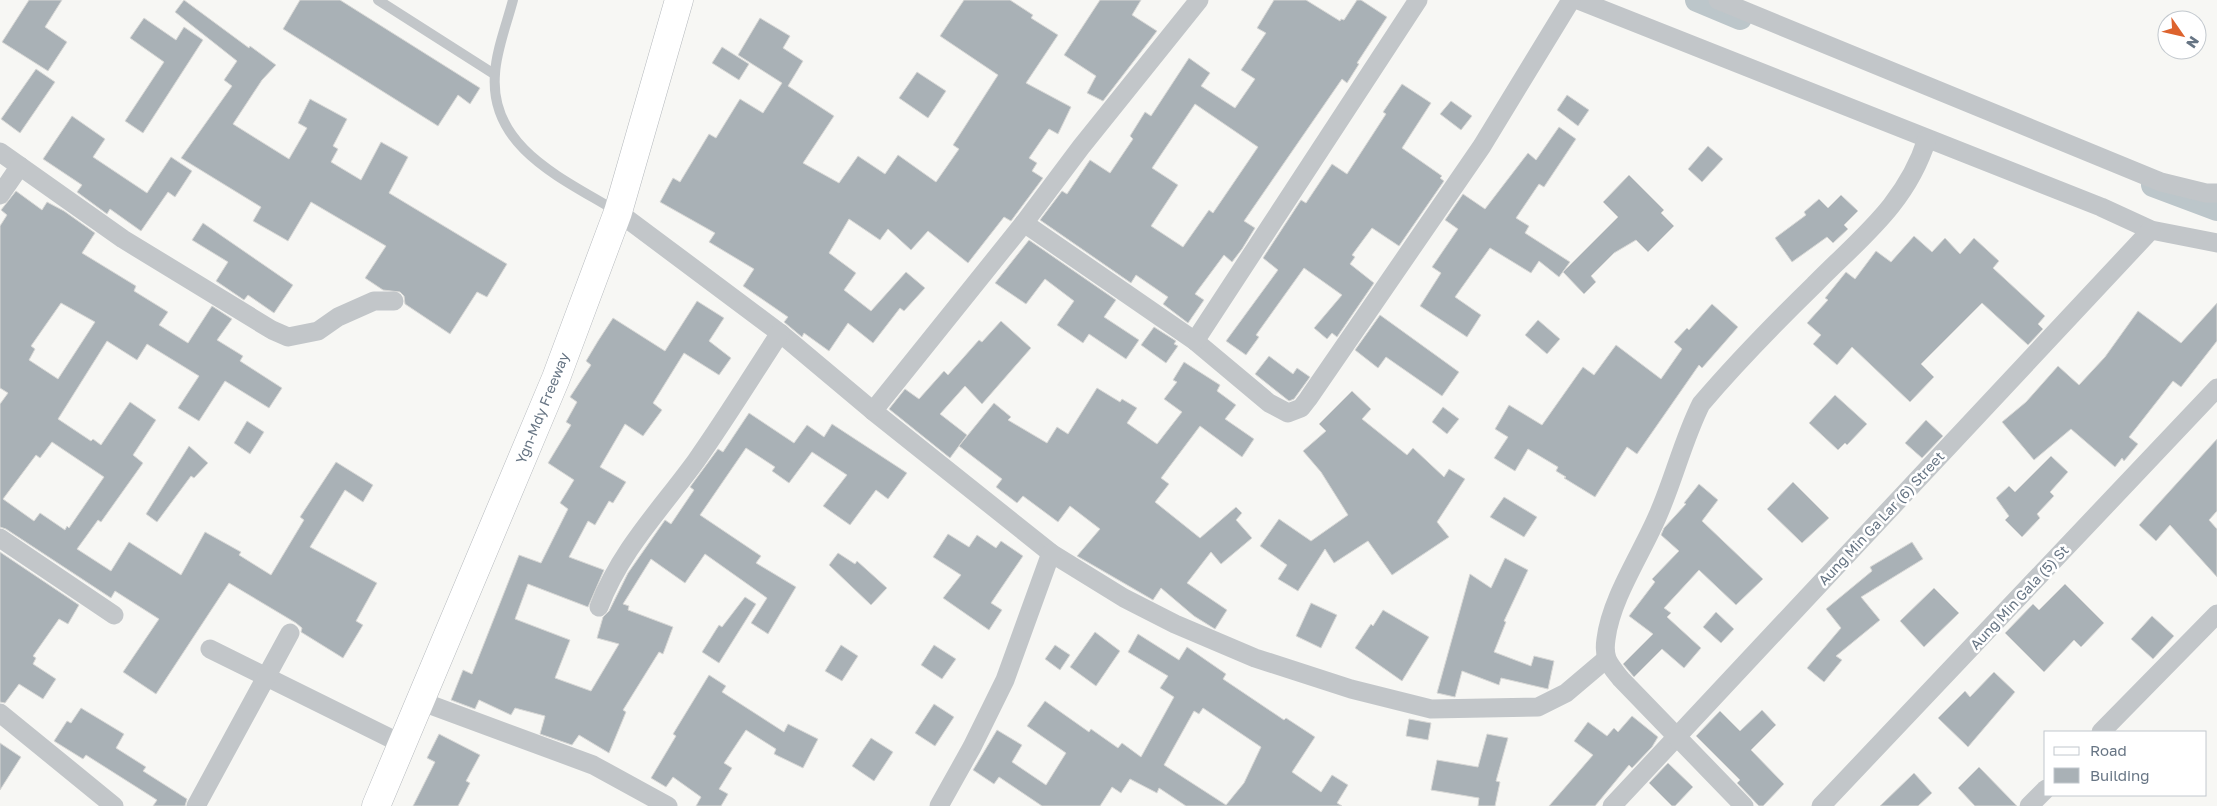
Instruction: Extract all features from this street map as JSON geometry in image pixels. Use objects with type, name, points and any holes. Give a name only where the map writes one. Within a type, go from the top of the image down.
[{"type":"main road","name":"Ygn-Mdy Freeway","points":[[376,806],[556,378],[618,212],[679,0]]},
{"type":"street","points":[[873,411],[1024,224],[1081,147],[1199,0]]},
{"type":"street","points":[[1195,341],[1418,0]]},
{"type":"street","points":[[1024,224],[1195,341],[1268,403],[1288,413],[1301,408],[1482,146],[1571,0]]},
{"type":"street","points":[[1578,0],[2102,207],[2151,230],[2217,243]]},
{"type":"street","points":[[1718,0],[2161,182],[2206,193],[2217,193]]},
{"type":"street","points":[[1744,806],[1621,680],[1606,660],[1606,639],[1611,615],[1659,514],[1689,428],[1701,404],[1814,284],[1872,230],[1902,192],[1920,160],[1927,139]]},
{"type":"street","points":[[0,152],[123,239],[272,330],[288,337],[318,331],[338,317],[374,301],[394,301]]},
{"type":"street","points":[[0,195],[20,166]]},
{"type":"street","points":[[618,212],[780,333],[873,411],[1051,553],[1124,598],[1176,624],[1255,658],[1351,689],[1431,709],[1538,706],[1566,693],[1606,660]]},
{"type":"street","name":"Aung Min Ga Lar (6) Street","points":[[1612,806],[2151,230]]},
{"type":"street","points":[[599,607],[609,582],[622,560],[696,460],[780,333]]},
{"type":"street","name":"Aung Min Gala (5) St","points":[[1820,806],[2217,388]]},
{"type":"street","points":[[0,538],[114,615]]},
{"type":"street","points":[[939,806],[972,747],[1005,680],[1051,553]]},
{"type":"street","points":[[2102,731],[2217,614]]},
{"type":"street","points":[[196,806],[290,633]]},
{"type":"street","points":[[210,649],[402,744]]},
{"type":"street","points":[[420,701],[593,765],[668,806]]},
{"type":"street","points":[[0,713],[114,806]]},
{"type":"street","points":[[2029,806],[2044,791]]},
{"type":"lane","points":[[378,0],[494,74]]},
{"type":"lane","points":[[513,0],[494,74],[496,96],[504,122],[517,144],[536,163],[618,212]]},
{"type":"building","points":[[29,0],[62,0],[45,27],[67,42],[48,71],[2,42]]},
{"type":"building","points":[[184,0],[249,48],[250,46],[276,65],[262,80],[233,124],[289,159],[307,128],[298,123],[310,99],[347,119],[333,146],[338,149],[331,162],[361,180],[381,142],[408,157],[389,193],[507,264],[487,297],[477,292],[450,334],[405,304],[404,296],[400,292],[383,290],[365,278],[386,246],[311,202],[288,241],[253,221],[261,207],[181,158],[232,86],[224,80],[237,61],[175,12]]},
{"type":"building","points":[[300,0],[340,0],[480,88],[470,104],[458,95],[438,126],[283,29]]},
{"type":"building","points":[[964,0],[1010,0],[1033,15],[1031,18],[1058,35],[1026,83],[1071,107],[1058,134],[1049,129],[1029,158],[1037,163],[1032,171],[1043,178],[1011,221],[1004,217],[968,263],[928,231],[911,250],[888,229],[880,240],[849,219],[829,253],[856,273],[844,290],[871,311],[906,272],[925,288],[904,311],[900,308],[873,343],[848,323],[829,351],[804,333],[802,337],[784,322],[788,317],[743,286],[754,269],[709,242],[715,233],[660,202],[673,178],[680,182],[709,134],[716,138],[740,99],[763,113],[782,83],[738,55],[760,18],[790,36],[783,48],[803,61],[788,86],[834,116],[803,163],[839,183],[858,156],[885,174],[898,155],[936,182],[959,149],[953,145],[998,75],[940,36]]},
{"type":"building","points":[[1100,0],[1141,0],[1132,15],[1157,31],[1103,101],[1087,93],[1096,76],[1064,55]]},
{"type":"building","points":[[1274,0],[1306,0],[1340,21],[1341,19],[1344,20],[1357,0],[1361,0],[1387,17],[1357,63],[1359,64],[1347,83],[1342,79],[1244,221],[1255,228],[1242,249],[1232,262],[1224,255],[1195,294],[1204,300],[1188,323],[1163,304],[1168,297],[1136,275],[1131,283],[1040,220],[1062,191],[1067,194],[1090,160],[1110,173],[1133,139],[1130,136],[1145,112],[1151,116],[1189,58],[1210,73],[1201,86],[1235,108],[1255,79],[1241,70],[1266,33],[1257,28]],"holes":[[[1195,104],[1258,147],[1213,213],[1209,210],[1183,247],[1151,226],[1178,185],[1152,168]]]},
{"type":"building","points":[[144,18],[176,40],[184,27],[203,40],[143,133],[125,121],[164,62],[130,38]]},
{"type":"building","points":[[722,47],[749,64],[739,80],[712,63]]},
{"type":"building","points":[[36,69],[55,82],[20,133],[1,119]]},
{"type":"building","points":[[917,72],[946,91],[928,118],[899,98]]},
{"type":"building","points":[[1402,84],[1431,103],[1402,148],[1442,176],[1440,178],[1444,181],[1399,246],[1372,228],[1352,255],[1355,257],[1350,264],[1374,283],[1337,337],[1332,333],[1327,339],[1314,328],[1342,295],[1304,268],[1256,335],[1259,337],[1246,355],[1226,341],[1278,270],[1263,258],[1301,200],[1306,203],[1332,164],[1347,174],[1386,114],[1383,112]]},
{"type":"building","points":[[1567,95],[1589,110],[1578,126],[1557,110]]},
{"type":"building","points":[[1451,101],[1472,116],[1461,130],[1440,114]]},
{"type":"building","points":[[72,116],[105,139],[93,157],[147,193],[171,157],[192,171],[175,197],[168,192],[141,231],[110,209],[107,214],[77,192],[82,185],[43,159]]},
{"type":"building","points":[[1559,127],[1576,139],[1544,187],[1539,184],[1516,218],[1529,226],[1525,233],[1570,262],[1559,277],[1539,261],[1531,273],[1490,248],[1455,297],[1481,315],[1467,337],[1420,306],[1441,273],[1432,267],[1458,229],[1445,220],[1463,194],[1485,209],[1528,153],[1536,160]]},
{"type":"building","points":[[1708,146],[1723,159],[1702,182],[1688,169]]},
{"type":"building","points":[[1629,175],[1664,210],[1661,213],[1674,226],[1648,252],[1636,240],[1614,253],[1591,276],[1596,282],[1584,294],[1563,272],[1618,217],[1603,202]]},
{"type":"building","points":[[16,191],[42,210],[47,202],[64,211],[95,233],[82,253],[136,286],[134,291],[168,312],[159,325],[188,343],[212,306],[232,319],[217,340],[243,356],[240,361],[282,388],[269,408],[225,381],[199,421],[178,408],[199,376],[147,344],[137,360],[107,341],[58,419],[91,441],[93,439],[101,445],[130,402],[156,420],[133,455],[143,463],[101,522],[98,520],[77,549],[111,571],[129,542],[181,575],[205,532],[241,552],[239,555],[271,575],[304,520],[300,517],[336,462],[373,485],[363,502],[345,490],[310,547],[377,583],[356,621],[363,625],[343,658],[301,632],[302,628],[296,623],[229,583],[156,694],[123,672],[159,619],[115,591],[111,598],[6,529],[0,527],[0,404],[8,393],[0,388],[0,226],[7,215],[1,210]],"holes":[[[61,303],[95,322],[58,379],[29,360],[35,349],[31,346]],[[52,442],[104,477],[69,528],[67,526],[65,530],[40,513],[34,521],[3,499],[36,455],[40,458]]]},
{"type":"building","points":[[1841,195],[1858,211],[1844,225],[1848,229],[1833,243],[1827,237],[1792,262],[1775,238],[1806,215],[1804,212],[1819,199],[1828,208]]},
{"type":"building","points":[[203,223],[293,285],[274,313],[248,295],[244,300],[216,281],[228,262],[192,240]]},
{"type":"building","points":[[1914,236],[1932,252],[1945,238],[1960,254],[1974,238],[1999,261],[1993,268],[2045,316],[2038,324],[2043,329],[2028,345],[1982,303],[1921,364],[1934,377],[1910,402],[1852,347],[1837,365],[1813,344],[1821,335],[1807,323],[1828,300],[1825,298],[1846,272],[1855,279],[1876,251],[1891,262]]},
{"type":"building","points":[[1029,240],[1116,300],[1104,317],[1139,340],[1126,359],[1089,334],[1083,343],[1057,325],[1074,301],[1045,279],[1026,304],[995,283]]},
{"type":"building","points":[[697,301],[724,318],[709,341],[731,358],[719,375],[684,353],[653,403],[662,410],[643,436],[625,424],[600,467],[626,482],[613,503],[609,501],[595,525],[588,521],[569,557],[604,570],[588,607],[528,584],[515,619],[570,640],[555,678],[591,691],[619,644],[597,638],[603,617],[609,611],[628,573],[665,520],[671,524],[694,490],[690,487],[718,449],[723,452],[749,413],[794,443],[807,425],[824,437],[832,424],[907,473],[888,499],[876,490],[850,525],[823,506],[847,475],[812,452],[789,483],[772,471],[775,467],[746,448],[700,515],[761,556],[756,563],[796,587],[768,634],[751,623],[767,598],[705,554],[685,583],[651,559],[623,604],[629,606],[628,610],[673,627],[663,654],[659,652],[623,710],[626,712],[609,753],[579,735],[572,745],[540,734],[545,716],[515,708],[511,715],[479,700],[475,709],[451,700],[463,670],[472,674],[519,555],[541,563],[568,509],[560,503],[574,480],[548,463],[571,425],[566,422],[577,402],[570,397],[591,365],[586,361],[598,341],[613,318],[665,351]]},
{"type":"building","points":[[2217,303],[2217,341],[2181,387],[2173,381],[2129,437],[2138,444],[2124,461],[2122,458],[2115,467],[2071,429],[2034,460],[2002,422],[2026,402],[2058,366],[2079,385],[2105,357],[2138,311],[2181,343]]},
{"type":"building","points":[[1712,304],[1738,327],[1702,368],[1699,365],[1637,454],[1627,447],[1595,497],[1564,478],[1566,477],[1556,471],[1558,467],[1528,449],[1515,471],[1494,458],[1508,437],[1495,429],[1509,405],[1542,425],[1583,367],[1594,375],[1616,345],[1661,379],[1682,349],[1674,342],[1687,328],[1689,330]]},
{"type":"building","points":[[1380,315],[1459,372],[1442,396],[1386,357],[1378,368],[1355,350]]},
{"type":"building","points":[[1538,320],[1560,339],[1547,354],[1525,335]]},
{"type":"building","points":[[1001,321],[1031,348],[982,404],[965,386],[940,414],[967,435],[950,458],[889,409],[905,389],[919,399],[944,371],[948,375],[979,340],[982,342]]},
{"type":"building","points":[[1154,327],[1176,341],[1174,344],[1178,346],[1166,363],[1141,345]]},
{"type":"building","points":[[1269,356],[1293,374],[1297,368],[1310,377],[1294,399],[1289,401],[1255,374]]},
{"type":"building","points":[[1184,362],[1220,385],[1217,391],[1236,405],[1225,419],[1254,439],[1242,457],[1200,426],[1161,478],[1169,484],[1155,502],[1200,538],[1236,507],[1242,513],[1236,520],[1252,538],[1221,564],[1211,552],[1187,583],[1227,610],[1215,629],[1194,616],[1161,588],[1153,600],[1077,556],[1100,529],[1070,506],[1058,522],[1023,496],[1017,503],[996,487],[1002,479],[959,446],[994,403],[1011,417],[1008,420],[1047,443],[1057,427],[1068,434],[1097,388],[1120,402],[1122,399],[1137,408],[1127,423],[1157,444],[1182,412],[1164,399],[1177,382],[1173,380]]},
{"type":"building","points":[[1352,391],[1371,409],[1362,419],[1407,455],[1413,448],[1444,477],[1449,469],[1465,479],[1437,522],[1449,537],[1392,575],[1368,541],[1334,563],[1325,549],[1298,591],[1278,579],[1287,565],[1260,546],[1279,519],[1311,541],[1348,515],[1321,472],[1303,451],[1326,431],[1319,424]]},
{"type":"building","points":[[1835,395],[1867,424],[1847,445],[1845,443],[1838,450],[1809,423]]},
{"type":"building","points":[[1443,407],[1459,419],[1447,434],[1432,422]]},
{"type":"building","points":[[1926,420],[1943,436],[1922,458],[1905,443]]},
{"type":"building","points":[[247,421],[264,432],[250,454],[234,443]]},
{"type":"building","points":[[2217,439],[2217,511],[2209,520],[2217,529],[2217,577],[2170,525],[2156,541],[2139,525]]},
{"type":"building","points":[[189,446],[208,463],[194,478],[191,476],[157,522],[146,514]]},
{"type":"building","points":[[2051,456],[2068,472],[2050,492],[2054,496],[2037,514],[2040,518],[2022,537],[2005,520],[2009,516],[1996,498],[2009,486],[2015,492]]},
{"type":"building","points":[[1793,482],[1829,518],[1802,543],[1767,509]]},
{"type":"building","points":[[1699,484],[1718,500],[1702,521],[1763,579],[1736,605],[1699,570],[1664,608],[1671,613],[1667,617],[1701,648],[1684,668],[1662,649],[1634,677],[1623,664],[1653,634],[1629,616],[1655,582],[1652,579],[1679,551],[1661,535],[1664,528],[1686,504],[1684,503]]},
{"type":"building","points":[[1504,497],[1537,517],[1524,537],[1490,517]]},
{"type":"building","points":[[948,534],[969,547],[977,535],[996,548],[1001,541],[1023,556],[991,603],[1002,610],[989,630],[943,598],[961,575],[933,557]]},
{"type":"building","points":[[1912,542],[1923,559],[1861,597],[1880,620],[1836,656],[1842,660],[1824,682],[1807,668],[1841,628],[1826,609],[1872,571],[1870,567]]},
{"type":"building","points":[[0,552],[79,605],[68,624],[59,619],[33,656],[36,658],[33,664],[56,679],[43,699],[19,684],[5,703],[0,702]]},
{"type":"building","points":[[838,553],[855,564],[857,561],[887,588],[871,605],[829,565]]},
{"type":"building","points":[[1505,558],[1528,570],[1504,621],[1506,622],[1494,652],[1531,666],[1534,656],[1554,661],[1548,689],[1501,678],[1499,685],[1462,671],[1455,697],[1437,693],[1470,574],[1491,588]]},
{"type":"building","points":[[2065,584],[2104,623],[2081,647],[2074,640],[2044,672],[2005,633],[2033,604],[2039,610]]},
{"type":"building","points":[[1934,588],[1959,613],[1924,647],[1900,621]]},
{"type":"building","points":[[745,597],[756,604],[719,663],[702,652],[719,625],[722,627]]},
{"type":"building","points":[[1311,603],[1337,615],[1321,648],[1296,636]]},
{"type":"building","points":[[1383,610],[1429,637],[1402,681],[1355,648]]},
{"type":"building","points":[[1716,612],[1734,629],[1721,643],[1703,627]]},
{"type":"building","points":[[2152,616],[2174,636],[2153,659],[2131,639]]},
{"type":"building","points":[[1095,632],[1120,651],[1096,686],[1070,667]]},
{"type":"building","points":[[1138,634],[1179,660],[1187,647],[1226,674],[1223,679],[1284,720],[1286,718],[1315,737],[1292,772],[1321,792],[1332,775],[1348,785],[1337,803],[1342,806],[1186,806],[1159,788],[1157,793],[1130,779],[1121,793],[1112,787],[1100,806],[1042,806],[999,777],[994,784],[973,770],[997,730],[1022,745],[1012,762],[1046,785],[1066,753],[1027,726],[1045,701],[1089,732],[1091,729],[1118,748],[1122,743],[1141,757],[1174,697],[1160,688],[1168,676],[1128,652]],"holes":[[[1203,708],[1261,747],[1244,783],[1226,805],[1164,765],[1194,711],[1199,714]]]},
{"type":"building","points":[[841,645],[858,656],[842,681],[825,671]]},
{"type":"building","points":[[934,645],[956,659],[942,679],[921,665]]},
{"type":"building","points":[[1055,645],[1070,655],[1060,670],[1045,659]]},
{"type":"building","points":[[1994,672],[2015,692],[1968,747],[1938,718],[1965,691],[1970,697]]},
{"type":"building","points":[[709,675],[726,686],[722,692],[784,732],[788,724],[818,739],[803,768],[774,754],[776,749],[746,730],[724,763],[732,768],[719,789],[728,794],[721,806],[696,806],[701,797],[673,777],[666,787],[651,778],[676,736],[673,734]]},
{"type":"building","points":[[934,704],[954,717],[935,746],[915,733]]},
{"type":"building","points":[[81,708],[124,734],[116,748],[146,767],[143,771],[187,799],[185,806],[153,806],[157,800],[86,755],[83,759],[54,741],[67,721],[71,723]]},
{"type":"building","points":[[1762,710],[1776,725],[1751,750],[1784,784],[1763,806],[1759,806],[1737,783],[1740,780],[1696,736],[1720,711],[1740,731]]},
{"type":"building","points":[[1632,716],[1658,737],[1652,747],[1632,768],[1629,765],[1595,806],[1549,806],[1593,755],[1574,741],[1588,722],[1607,736],[1614,728],[1618,732]]},
{"type":"building","points":[[1409,719],[1431,723],[1428,740],[1406,736]]},
{"type":"building","points":[[439,734],[480,755],[466,781],[470,783],[458,806],[413,806],[435,762],[427,758]]},
{"type":"building","points":[[1487,734],[1508,738],[1496,781],[1500,782],[1495,806],[1478,806],[1479,798],[1431,790],[1437,760],[1478,767]]},
{"type":"building","points":[[871,738],[893,752],[874,781],[852,766]]},
{"type":"building","points":[[0,743],[21,757],[0,790]]},
{"type":"building","points":[[1668,763],[1693,787],[1675,806],[1672,806],[1649,783]]},
{"type":"building","points":[[1979,767],[2017,806],[1975,806],[1958,788]]},
{"type":"building","points":[[1914,773],[1932,793],[1918,806],[1880,806]]},
{"type":"waterway","points":[[1697,0],[1740,18]]},
{"type":"waterway","points":[[2153,185],[2217,209]]}]
